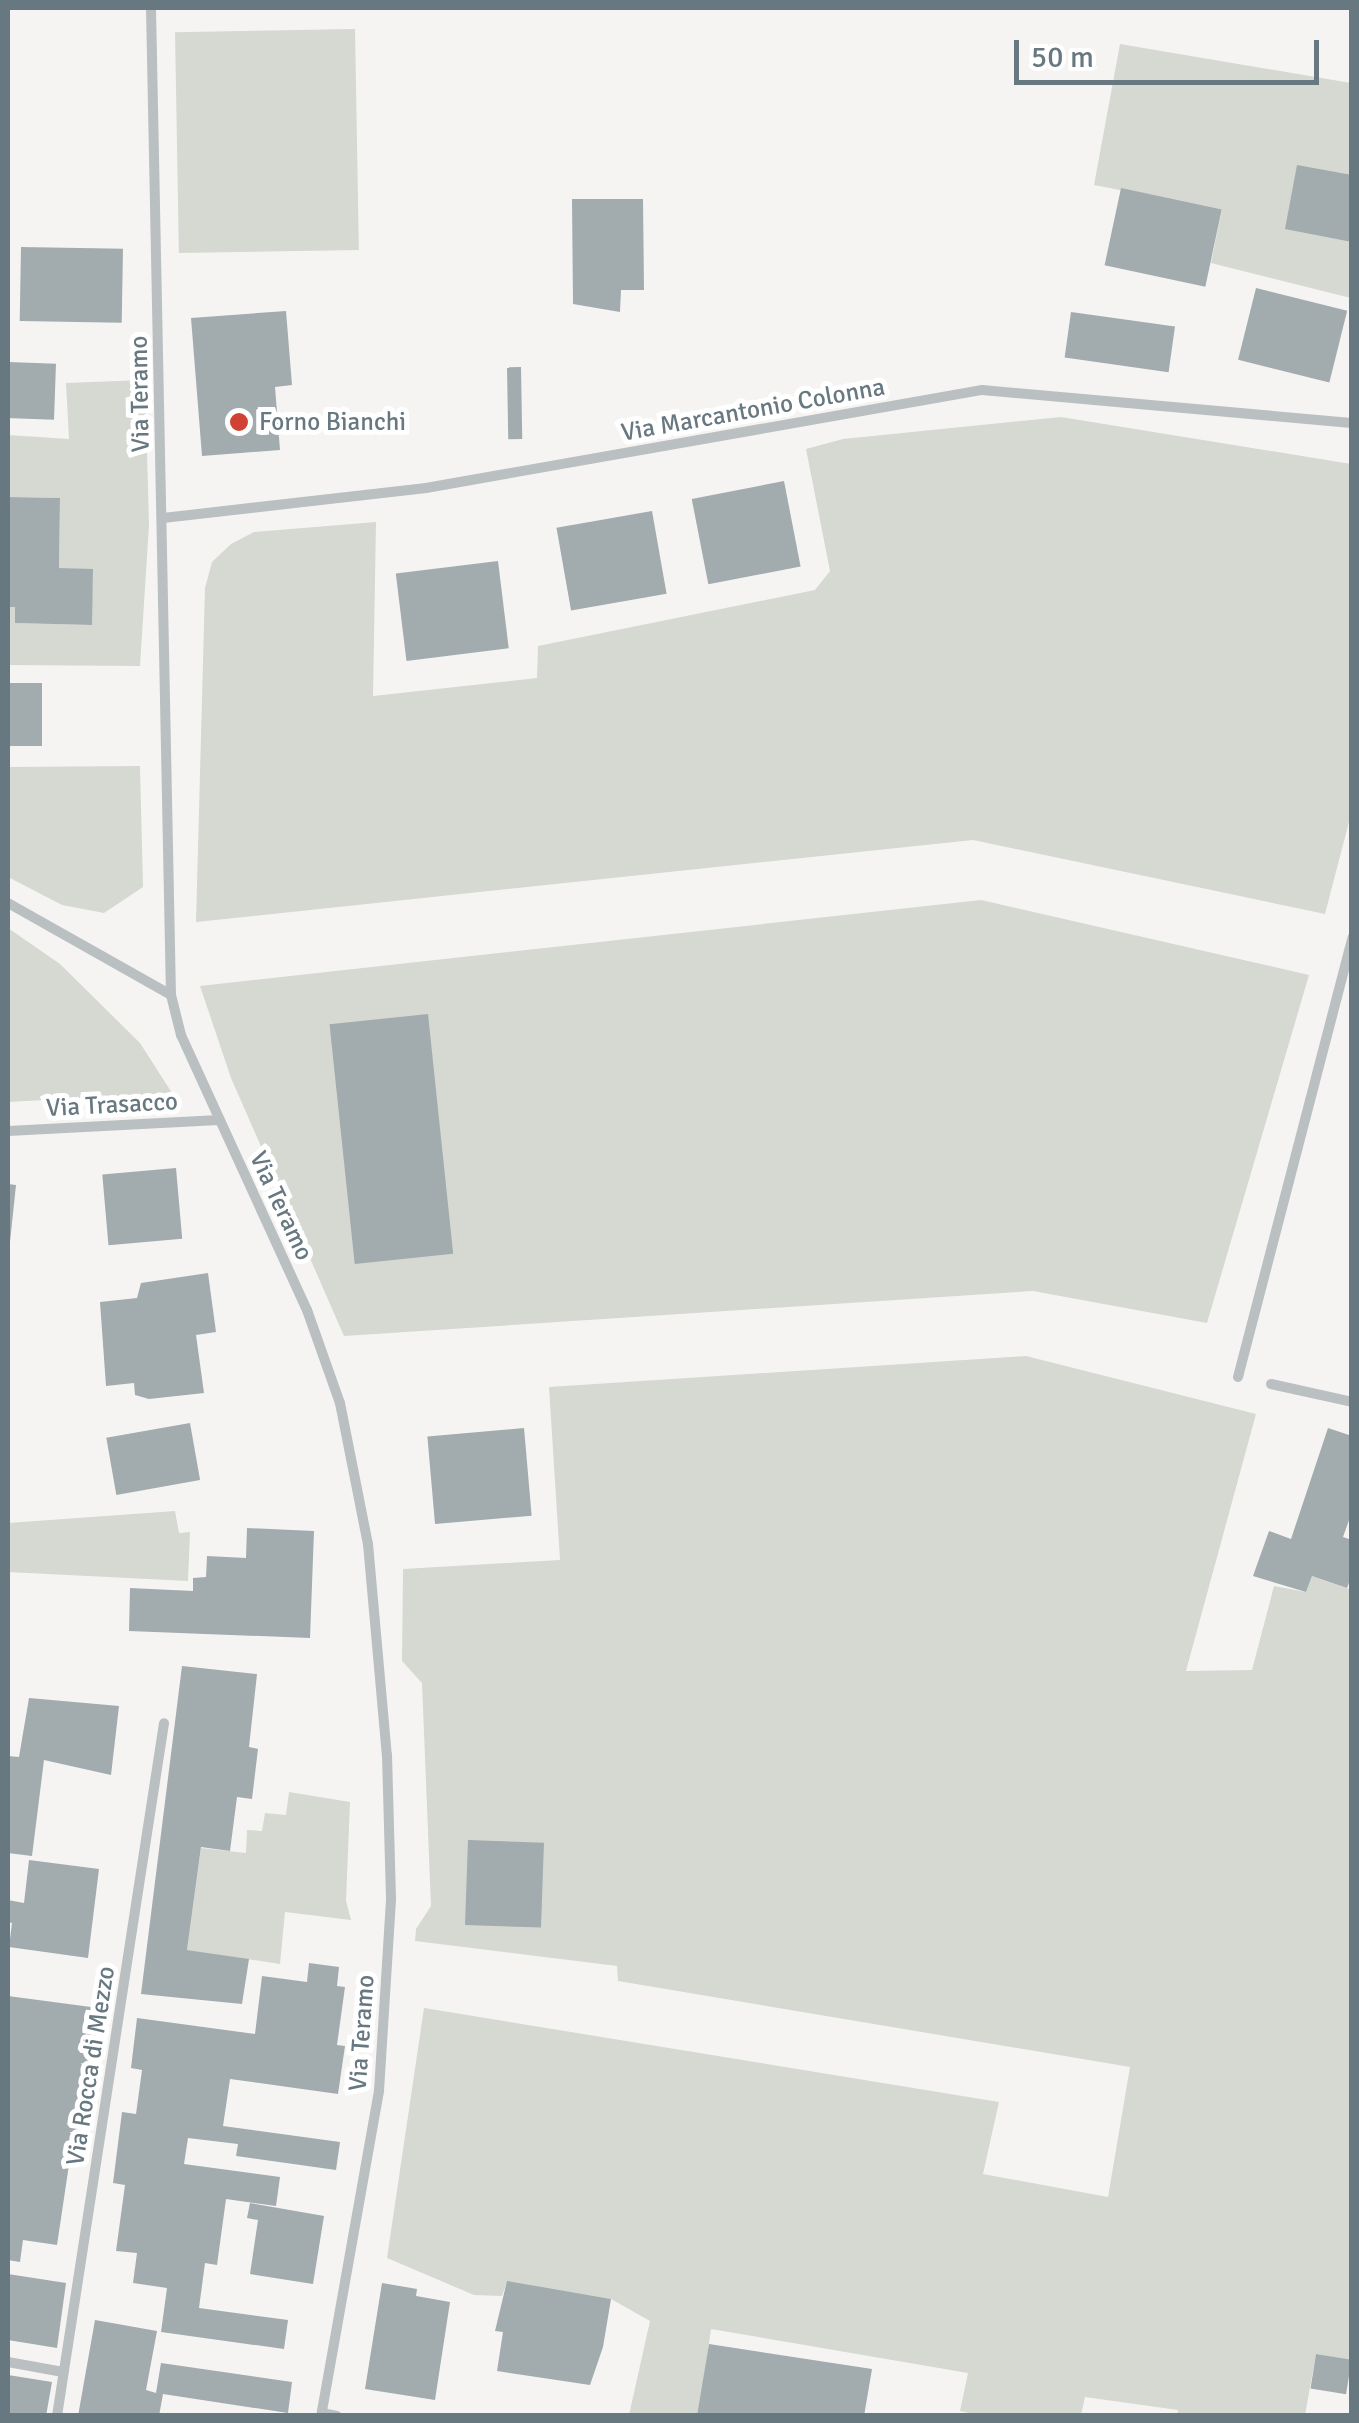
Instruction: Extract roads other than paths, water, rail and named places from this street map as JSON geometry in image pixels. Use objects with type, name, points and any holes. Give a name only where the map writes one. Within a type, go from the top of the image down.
[{"type":"street","name":"Via Teramo","points":[[151,8],[170,996],[182,1035],[219,1120],[307,1310],[344,1418],[373,1584],[388,1755],[390,1900],[379,2091],[321,2414]]},
{"type":"street","name":"Via Marcantonio Colonna","points":[[163,518],[426,488],[982,390],[1352,423]]},
{"type":"street","points":[[8,902],[170,996]]},
{"type":"street","points":[[1238,1376],[1352,938]]},
{"type":"street","name":"Via Trasacco","points":[[8,1131],[219,1120]]},
{"type":"street","points":[[1271,1384],[1352,1402]]},
{"type":"street","name":"Via Rocca di Mezzo","points":[[57,2416],[164,1723]]},
{"type":"street","points":[[8,2362],[64,2372]]},
{"type":"street","points":[[321,2414],[336,2416]]},
{"type":"place","name":"Forno Bianchi","points":[[239,422]]}]
